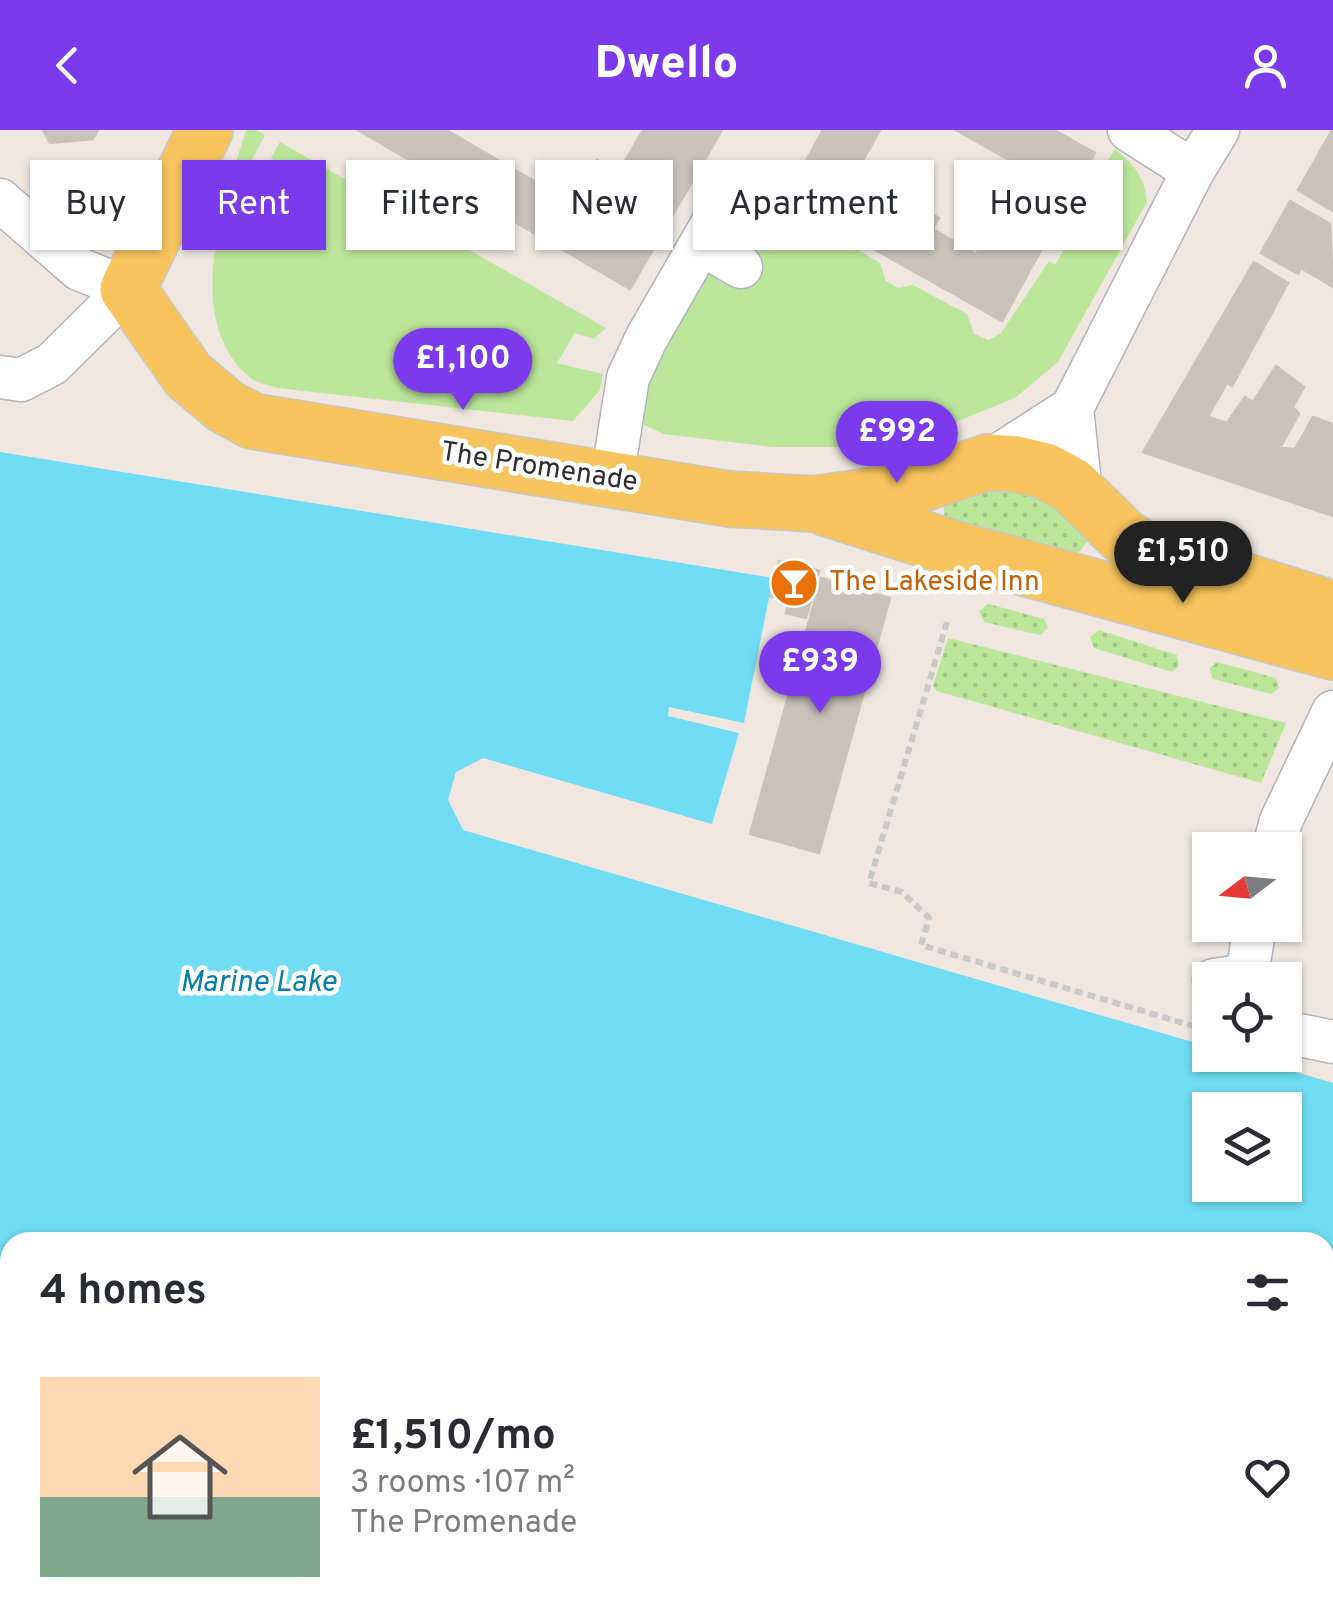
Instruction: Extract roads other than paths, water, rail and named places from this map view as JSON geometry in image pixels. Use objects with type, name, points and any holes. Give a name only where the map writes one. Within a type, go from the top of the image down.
[{"type":"main road","points":[[128,289],[205,130]]},
{"type":"main road","name":"The Promenade","points":[[128,289],[188,376],[225,406],[252,421],[729,499],[814,504],[897,492],[981,464],[1045,472],[1086,499],[1123,536],[1141,548],[1327,636]]},
{"type":"main road","points":[[956,549],[936,531],[932,515],[936,499],[946,484],[981,464]]},
{"type":"main road","points":[[1081,584],[1100,555],[1100,524],[1086,499]]},
{"type":"main road","name":"The Promenade","points":[[814,504],[1081,584],[1327,636]]},
{"type":"street","points":[[1130,130],[1193,170]]},
{"type":"street","points":[[981,464],[1072,408],[1193,170],[1218,130]]},
{"type":"street","points":[[0,200],[79,268],[128,289],[52,364],[21,380],[0,377]]},
{"type":"street","points":[[612,479],[628,378],[709,229],[741,267]]},
{"type":"street","points":[[1072,408],[1086,499]]},
{"type":"street","points":[[1277,832],[1333,712],[1327,636]]},
{"type":"street","points":[[1302,1036],[1333,1042]]},
{"type":"water","name":"Marine Lake","points":[[0,452],[773,578],[744,723],[669,707],[668,716],[739,733],[712,824],[483,758],[456,772],[448,800],[463,830],[1192,1042],[1192,1072],[1296,1072],[1333,1083],[1333,1232],[0,1232]]},
{"type":"place","name":"The Lakeside Inn","points":[[794,583]]}]
